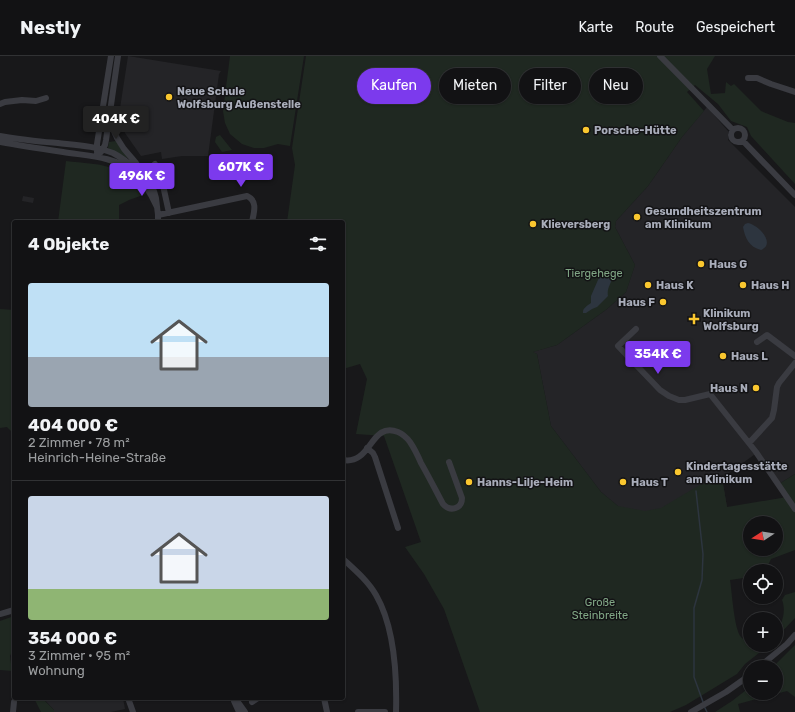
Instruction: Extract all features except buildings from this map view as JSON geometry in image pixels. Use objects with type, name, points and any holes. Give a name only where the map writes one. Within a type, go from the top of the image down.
[{"type":"street","points":[[98,157],[111,56]]},
{"type":"street","points":[[100,149],[106,140],[118,56]]},
{"type":"street","points":[[660,56],[733,130]]},
{"type":"street","points":[[748,78],[757,78],[795,92]]},
{"type":"street","points":[[0,104],[22,100],[36,101],[46,98]]},
{"type":"street","points":[[110,114],[113,129],[117,138],[124,149],[136,162],[154,191],[158,220]]},
{"type":"street","points":[[738,128],[743,130],[745,136],[743,141],[738,143],[732,141],[730,135],[733,130],[738,128]]},
{"type":"street","points":[[0,136],[100,149],[125,160],[145,177]]},
{"type":"street","points":[[743,141],[795,195]]},
{"type":"street","points":[[0,142],[98,157],[119,163],[135,173],[145,184],[157,207]]},
{"type":"street","points":[[155,164],[161,176],[169,213]]},
{"type":"street","points":[[158,215],[247,196],[252,198],[254,203],[252,220]]},
{"type":"street","points":[[636,329],[618,346],[660,390],[669,396],[679,400],[692,399],[710,394],[756,452],[795,509]]},
{"type":"street","points":[[758,342],[767,335],[795,356]]},
{"type":"street","points":[[749,443],[772,418],[777,387],[795,363]]},
{"type":"street","points":[[345,460],[356,459],[364,453],[375,437],[381,433],[392,430],[403,434],[411,443],[443,504],[445,507],[453,509],[457,508],[462,502],[462,498],[449,462]]},
{"type":"street","points":[[367,448],[375,457],[398,528]]},
{"type":"street","points":[[345,561],[376,595],[386,618],[396,672],[396,712]]},
{"type":"street","points":[[0,614],[12,611]]},
{"type":"street","points":[[768,660],[787,644],[795,635]]},
{"type":"street","points":[[691,712],[743,680]]},
{"type":"street","points":[[129,700],[133,712]]},
{"type":"street","points":[[235,700],[239,712]]},
{"type":"street","points":[[236,700],[246,712]]},
{"type":"street","points":[[324,700],[327,712]]},
{"type":"street","points":[[13,712],[14,702]]},
{"type":"street","points":[[358,712],[385,712]]},
{"type":"shaded area","name":"Neue Schule Wolfsburg Außenstelle","points":[[128,56],[221,71],[219,74],[208,156],[182,156],[162,159],[161,152],[141,156],[125,133],[119,115]]},
{"type":"shaded area","name":"Klinikum Wolfsburg","points":[[707,107],[728,131],[728,140],[795,207],[795,474],[779,484],[758,452],[722,478],[727,507],[642,526],[601,492],[551,426],[537,354],[532,352],[557,345],[607,309],[626,292],[635,265],[615,227],[616,221],[648,186],[682,137]]},
{"type":"shaded area","points":[[23,196],[34,198],[33,203],[22,201]]},
{"type":"shaded area","points":[[748,223],[757,227],[766,239],[767,244],[761,250],[753,247],[746,238],[743,227]]},
{"type":"shaded area","points":[[609,270],[613,272],[613,275],[608,290],[608,296],[597,307],[583,313],[584,308],[591,303],[591,296],[601,273]]},
{"type":"shaded area","points":[[45,700],[123,700],[125,709],[111,712],[54,712],[54,710]]},
{"type":"green space","points":[[230,56],[304,56],[290,146],[278,144],[264,148],[254,148],[242,144],[230,134],[225,123],[223,111]]},
{"type":"green space","points":[[306,56],[715,56],[707,69],[711,94],[725,93],[726,82],[731,86],[734,84],[761,111],[788,122],[795,123],[795,184],[751,136],[747,127],[731,121],[718,104],[695,85],[687,92],[704,111],[682,137],[648,186],[616,221],[615,227],[635,265],[626,292],[607,309],[557,345],[533,352],[537,354],[551,426],[601,492],[618,506],[645,511],[661,508],[698,486],[722,478],[727,507],[787,497],[779,484],[795,474],[795,550],[783,554],[783,516],[743,516],[743,556],[779,556],[771,559],[768,564],[743,564],[743,578],[730,580],[735,619],[739,633],[743,638],[743,652],[760,652],[750,660],[743,660],[743,666],[737,674],[686,705],[670,712],[480,712],[444,609],[424,574],[405,547],[421,542],[384,436],[356,434],[367,379],[360,364],[345,368],[345,220],[287,220],[295,165],[292,148]]},
{"type":"green space","points":[[220,135],[232,150],[222,152],[215,142],[216,137]]},
{"type":"green space","points":[[116,141],[128,157],[127,158],[108,148],[109,142]]},
{"type":"green space","points":[[66,161],[111,168],[128,177],[146,194],[119,205],[119,220],[58,220]]},
{"type":"green space","points":[[0,309],[12,310],[12,434],[7,427],[0,428]]},
{"type":"green space","points":[[795,592],[795,618],[783,631],[783,598],[785,595]]},
{"type":"green space","points":[[12,617],[12,652],[10,656],[12,671],[0,670],[0,621]]},
{"type":"green space","points":[[795,645],[795,697],[787,691],[783,692],[783,660],[780,660]]},
{"type":"green space","points":[[743,692],[743,700],[753,700],[738,704],[740,712],[715,712]]},
{"type":"green space","points":[[35,700],[44,700],[54,710],[54,712],[41,712]]},
{"type":"waterway","points":[[696,491],[703,554],[702,580],[694,608],[694,677],[703,702]]},
{"type":"waterway","points":[[704,706],[707,712]]},
{"type":"place","name":"Neue Schule Wolfsburg Außenstelle","points":[[169,97]]},
{"type":"place","name":"Porsche-Hütte","points":[[586,130]]},
{"type":"place","name":"Gesundheitszentrum am Klinikum","points":[[637,217]]},
{"type":"place","name":"Klieversberg","points":[[533,224]]},
{"type":"place","name":"Haus G","points":[[701,264]]},
{"type":"place","name":"Haus K","points":[[648,285]]},
{"type":"place","name":"Haus H","points":[[743,285]]},
{"type":"place","name":"Haus F","points":[[663,302]]},
{"type":"place","name":"Klinikum Wolfsburg","points":[[694,319]]},
{"type":"place","name":"Haus L","points":[[723,356]]},
{"type":"place","name":"Haus N","points":[[756,388]]},
{"type":"place","name":"Kindertagesstätte am Klinikum","points":[[678,472]]},
{"type":"place","name":"Hanns-Lilje-Heim","points":[[469,482]]},
{"type":"place","name":"Haus T","points":[[623,482]]},
{"type":"park label","name":"Tiergehege","points":[[594,273]]},
{"type":"park label","name":"Große Steinbreite","points":[[600,608]]}]
